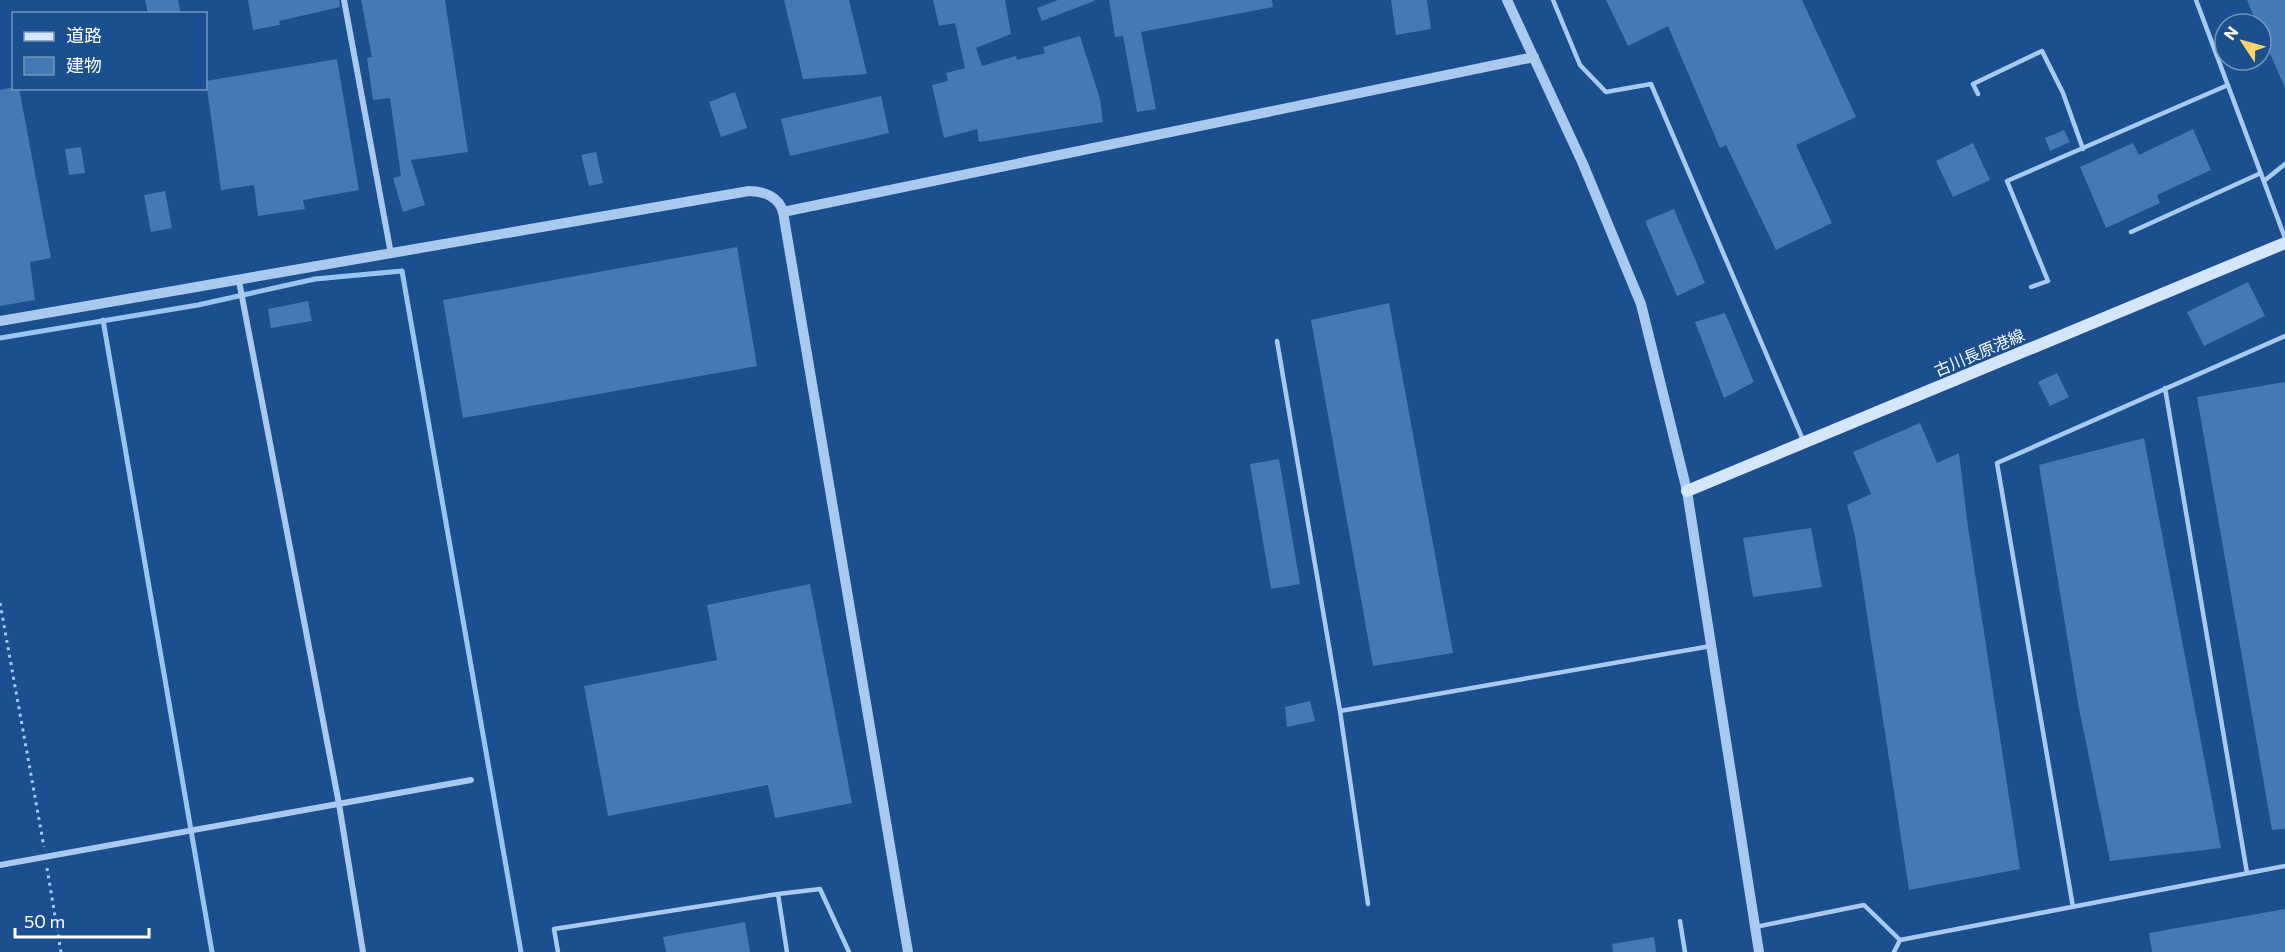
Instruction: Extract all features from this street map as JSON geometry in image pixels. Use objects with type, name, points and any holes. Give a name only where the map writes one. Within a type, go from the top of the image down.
[{"type":"main road","name":"古川長原港線","points":[[1687,491],[2285,243]]},
{"type":"street","points":[[344,0],[391,254]]},
{"type":"street","points":[[1507,0],[1583,164],[1641,304],[1687,491],[1759,952]]},
{"type":"street","points":[[783,212],[1534,57]]},
{"type":"street","points":[[0,321],[241,284],[391,254],[750,191],[760,191],[770,196],[781,204],[783,212],[906,952]]},
{"type":"street","points":[[241,284],[339,804],[363,952]]},
{"type":"street","points":[[0,865],[471,780]]},
{"type":"lane","points":[[1553,0],[1580,65],[1606,92],[1651,84],[1804,442]]},
{"type":"lane","points":[[2196,0],[2285,238]]},
{"type":"lane","points":[[1978,94],[1973,84],[2042,51],[2062,93],[2083,149]]},
{"type":"lane","points":[[2031,287],[2048,281],[2007,181],[2228,85]]},
{"type":"lane","points":[[2264,181],[2285,164]]},
{"type":"lane","points":[[2130,232],[2261,173]]},
{"type":"lane","points":[[2073,907],[1997,463],[2285,336]]},
{"type":"lane","points":[[1277,341],[1340,711],[1368,904]]},
{"type":"lane","points":[[2165,388],[2247,873]]},
{"type":"lane","points":[[1340,711],[1711,646]]},
{"type":"lane","points":[[1900,940],[2285,866]]},
{"type":"lane","points":[[558,952],[554,929],[820,889],[849,952]]},
{"type":"lane","points":[[778,894],[787,952]]},
{"type":"lane","points":[[1755,927],[1864,905],[1900,940]]},
{"type":"lane","points":[[1680,921],[1685,952]]},
{"type":"lane","points":[[1894,952],[1900,940]]},
{"type":"path","points":[[0,603],[61,952]]},
{"type":"building","points":[[145,0],[178,0],[181,12],[148,12]]},
{"type":"building","points":[[248,0],[339,0],[340,7],[279,21],[280,25],[253,30]]},
{"type":"building","points":[[361,0],[445,0],[468,152],[411,160],[425,205],[403,212],[393,178],[401,176],[390,98],[373,100],[367,58],[372,57]]},
{"type":"building","points":[[784,0],[849,0],[867,74],[803,79]]},
{"type":"building","points":[[933,0],[1005,0],[1011,34],[976,48],[982,66],[1016,56],[1017,60],[1045,53],[1043,47],[1080,36],[1100,99],[1103,122],[979,142],[977,129],[944,138],[932,85],[948,81],[946,73],[965,68],[955,23],[939,26]]},
{"type":"building","points":[[1058,0],[1094,1],[1042,21],[1037,8]]},
{"type":"building","points":[[1109,0],[1272,0],[1273,7],[1141,32],[1156,109],[1137,112],[1123,36],[1115,37]]},
{"type":"building","points":[[1391,0],[1427,0],[1431,29],[1396,35]]},
{"type":"building","points":[[1606,0],[1802,0],[1856,117],[1796,145],[1832,223],[1776,250],[1726,145],[1720,148],[1668,26],[1628,46]]},
{"type":"building","points":[[2247,0],[2285,0],[2285,88],[2273,60],[2273,12],[2252,12]]},
{"type":"building","points":[[337,59],[359,190],[303,200],[305,209],[258,216],[254,185],[221,190],[207,81]]},
{"type":"building","points":[[12,87],[12,90],[19,90],[51,258],[30,262],[35,300],[0,306],[0,90]]},
{"type":"building","points":[[735,92],[747,128],[721,137],[709,102]]},
{"type":"building","points":[[881,96],[889,133],[790,156],[781,119]]},
{"type":"building","points":[[2193,129],[2211,170],[2157,195],[2160,203],[2106,228],[2080,167],[2133,143],[2139,155]]},
{"type":"building","points":[[2064,130],[2070,142],[2050,151],[2045,138]]},
{"type":"building","points":[[1973,143],[1990,180],[1953,197],[1936,161]]},
{"type":"building","points":[[81,147],[85,173],[69,175],[65,149]]},
{"type":"building","points":[[596,152],[603,183],[589,186],[581,155]]},
{"type":"building","points":[[165,191],[172,228],[151,232],[144,195]]},
{"type":"building","points":[[1674,209],[1705,283],[1677,296],[1645,221]]},
{"type":"building","points":[[737,247],[757,366],[463,418],[443,300]]},
{"type":"building","points":[[2248,282],[2265,316],[2204,346],[2187,312]]},
{"type":"building","points":[[308,301],[312,321],[271,328],[268,309]]},
{"type":"building","points":[[1389,303],[1453,653],[1373,666],[1311,320]]},
{"type":"building","points":[[1725,313],[1754,382],[1724,398],[1695,322]]},
{"type":"building","points":[[2057,373],[2069,397],[2050,406],[2038,382]]},
{"type":"building","points":[[2285,382],[2285,829],[2272,830],[2197,397]]},
{"type":"building","points":[[1920,423],[1937,463],[1959,453],[1968,527],[2020,869],[1909,890],[1855,536],[1847,505],[1871,494],[1853,452]]},
{"type":"building","points":[[2144,438],[2221,848],[2110,861],[2078,703],[2039,465]]},
{"type":"building","points":[[1279,459],[1300,584],[1271,589],[1250,464]]},
{"type":"building","points":[[1811,528],[1822,587],[1753,597],[1743,538]]},
{"type":"building","points":[[810,584],[852,803],[775,818],[768,785],[608,816],[584,686],[717,660],[707,605]]},
{"type":"building","points":[[1310,701],[1315,721],[1287,727],[1285,707]]},
{"type":"building","points":[[2285,909],[2285,952],[2152,952],[2149,933]]},
{"type":"building","points":[[745,922],[750,952],[666,952],[663,937]]},
{"type":"building","points":[[1654,937],[1656,952],[1613,952],[1612,944]]},
{"type":"waterway","points":[[0,338],[198,305],[315,279],[402,271],[521,952]]},
{"type":"waterway","points":[[103,320],[212,952]]}]
